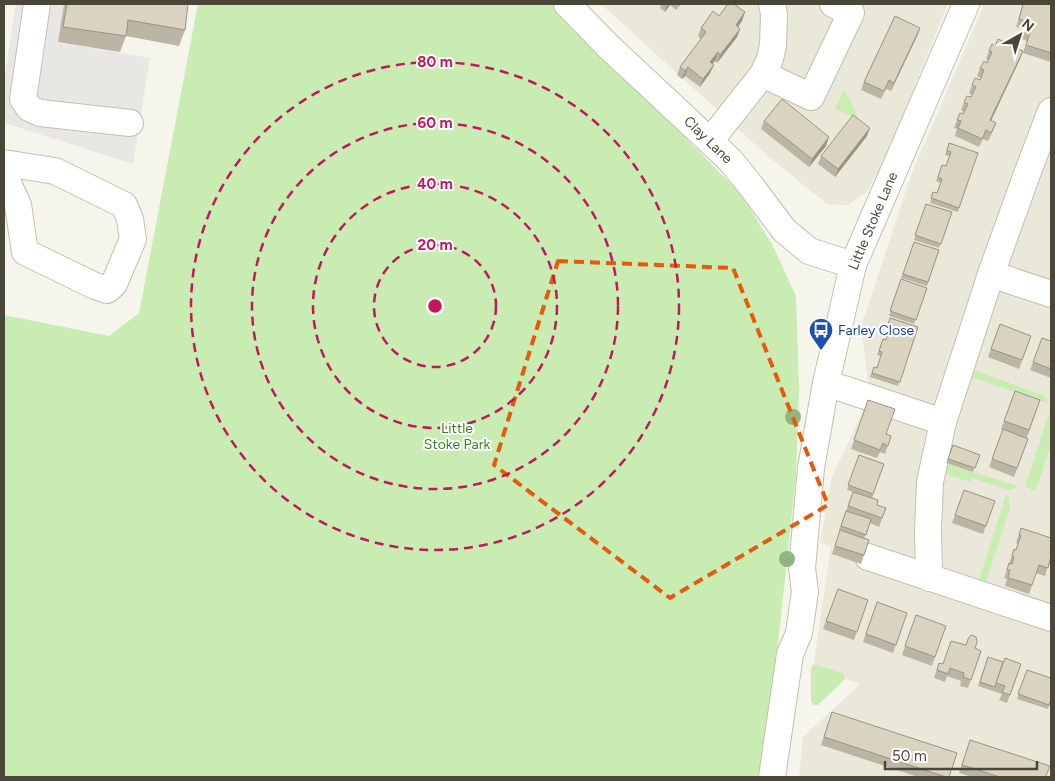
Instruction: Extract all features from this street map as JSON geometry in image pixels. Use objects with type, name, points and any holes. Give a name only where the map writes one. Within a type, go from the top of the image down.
[{"type":"street","points":[[37,4],[23,100],[30,108],[40,113],[130,123]]},
{"type":"street","name":"Clay Lane","points":[[567,4],[608,46],[730,160],[784,230],[809,251],[853,266]]},
{"type":"street","points":[[710,141],[763,74],[770,59],[773,45],[774,14],[772,4]]},
{"type":"street","points":[[763,74],[811,97],[851,13],[833,4]]},
{"type":"street","name":"Little Stoke Lane","points":[[773,777],[790,654],[799,633],[805,592],[802,568],[811,468],[826,383],[853,266],[966,4]]},
{"type":"street","points":[[929,578],[930,482],[943,422],[991,274],[1051,111]]},
{"type":"street","points":[[4,163],[56,171],[124,205],[130,220],[133,239],[114,284],[108,290],[95,286],[26,252],[18,205],[4,174]]},
{"type":"street","points":[[991,274],[1051,294]]},
{"type":"street","points":[[826,383],[943,422]]},
{"type":"street","points":[[868,557],[1051,618]]},
{"type":"highlighted area","points":[[558,261],[733,268],[828,505],[670,598],[494,465]]},
{"type":"shaded area","points":[[16,4],[64,4],[58,42],[150,58],[133,164],[4,123],[4,80]]},
{"type":"shaded area","points":[[601,4],[948,4],[882,166],[867,192],[848,205],[827,204],[769,157]]},
{"type":"shaded area","points":[[984,4],[1051,4],[1051,777],[799,777],[803,737],[860,684],[813,668],[831,547],[820,543],[831,479],[870,396],[861,327],[911,175]]},
{"type":"green space","name":"Little Stoke Park","points":[[198,4],[553,4],[741,194],[773,246],[796,296],[799,387],[796,475],[764,777],[4,777],[4,315],[109,336],[139,313]]},
{"type":"green space","points":[[843,91],[846,92],[859,120],[835,109]]},
{"type":"green space","points":[[973,370],[1040,394],[1045,397],[1047,403],[970,377]]},
{"type":"green space","points":[[1051,413],[1051,445],[1036,491],[1025,487],[1048,416]]},
{"type":"green space","points":[[945,463],[1017,486],[1009,490],[972,478],[970,482],[943,473]]},
{"type":"green space","points":[[1006,495],[1009,498],[1010,508],[986,582],[979,580]]},
{"type":"green space","points":[[813,665],[843,673],[845,679],[818,705],[814,705],[811,702],[811,668]]},
{"type":"building","points":[[67,4],[188,4],[185,30],[128,20],[126,36],[63,27]]},
{"type":"building","points":[[728,4],[734,4],[745,12],[736,25],[740,29],[720,55],[718,52],[710,62],[714,65],[703,79],[688,67],[685,71],[680,67],[706,32],[701,28],[713,11],[719,16]]},
{"type":"building","points":[[1023,4],[1051,4],[1051,53],[1026,45],[1030,32],[1023,30],[1026,21],[1019,19]]},
{"type":"building","points":[[895,16],[920,28],[894,83],[889,80],[884,91],[864,82]]},
{"type":"building","points":[[998,39],[1023,51],[990,120],[996,123],[991,133],[986,130],[982,139],[958,128],[961,121],[957,120],[960,113],[963,114],[968,104],[964,102],[967,96],[971,97],[976,87],[972,85],[975,78],[980,80],[984,70],[980,68],[984,61],[987,63],[992,52],[989,51],[992,44],[995,46]]},
{"type":"building","points":[[782,99],[829,137],[812,159],[764,121]]},
{"type":"building","points":[[853,115],[870,128],[838,169],[821,156]]},
{"type":"building","points":[[949,143],[978,153],[959,208],[931,198],[933,192],[937,193],[942,179],[938,177],[942,165],[946,166],[951,152],[947,151]]},
{"type":"building","points":[[926,204],[952,212],[941,244],[915,235]]},
{"type":"building","points":[[914,242],[939,250],[928,282],[903,274]]},
{"type":"building","points":[[901,279],[927,288],[916,320],[890,311]]},
{"type":"building","points":[[890,318],[918,327],[900,382],[872,373],[874,367],[877,368],[882,352],[879,351],[883,339],[886,340],[891,324],[888,324]]},
{"type":"building","points":[[1000,324],[1031,336],[1022,360],[991,349]]},
{"type":"building","points":[[1042,338],[1051,341],[1051,369],[1033,362]]},
{"type":"building","points":[[1015,391],[1040,400],[1029,430],[1004,421]]},
{"type":"building","points":[[868,400],[895,409],[886,434],[891,436],[888,446],[883,443],[880,450],[854,440]]},
{"type":"building","points":[[1003,429],[1028,439],[1017,468],[992,459]]},
{"type":"building","points":[[953,445],[980,455],[975,468],[948,459]]},
{"type":"building","points":[[859,455],[884,464],[873,494],[848,485]]},
{"type":"building","points":[[964,490],[995,501],[986,526],[955,515]]},
{"type":"building","points":[[853,492],[878,500],[877,505],[886,508],[882,518],[848,506]]},
{"type":"building","points":[[846,511],[871,519],[866,535],[841,526]]},
{"type":"building","points":[[1021,528],[1051,538],[1051,556],[1048,568],[1039,565],[1032,585],[1008,578],[1010,570],[1007,570],[1009,563],[1012,564],[1014,557],[1012,556],[1021,535],[1019,535]]},
{"type":"building","points":[[840,530],[869,540],[864,555],[835,546]]},
{"type":"building","points":[[838,589],[868,600],[857,632],[826,621]]},
{"type":"building","points":[[877,602],[907,613],[896,645],[866,634]]},
{"type":"building","points":[[916,615],[946,626],[935,657],[905,646]]},
{"type":"building","points":[[971,635],[976,637],[975,648],[981,651],[971,680],[963,677],[964,673],[950,668],[948,674],[937,670],[939,663],[943,664],[951,641],[966,645]]},
{"type":"building","points":[[988,657],[1003,662],[995,687],[980,682]]},
{"type":"building","points":[[1005,658],[1021,664],[1010,695],[1002,692],[1005,686],[996,683]]},
{"type":"building","points":[[1027,670],[1051,678],[1051,699],[1049,705],[1018,694]]},
{"type":"building","points":[[832,712],[957,753],[949,777],[824,737]]},
{"type":"building","points":[[970,740],[1050,766],[1046,776],[1049,777],[1000,777],[962,765]]},
{"type":"place","name":"Farley Close","points":[[821,351]]}]
